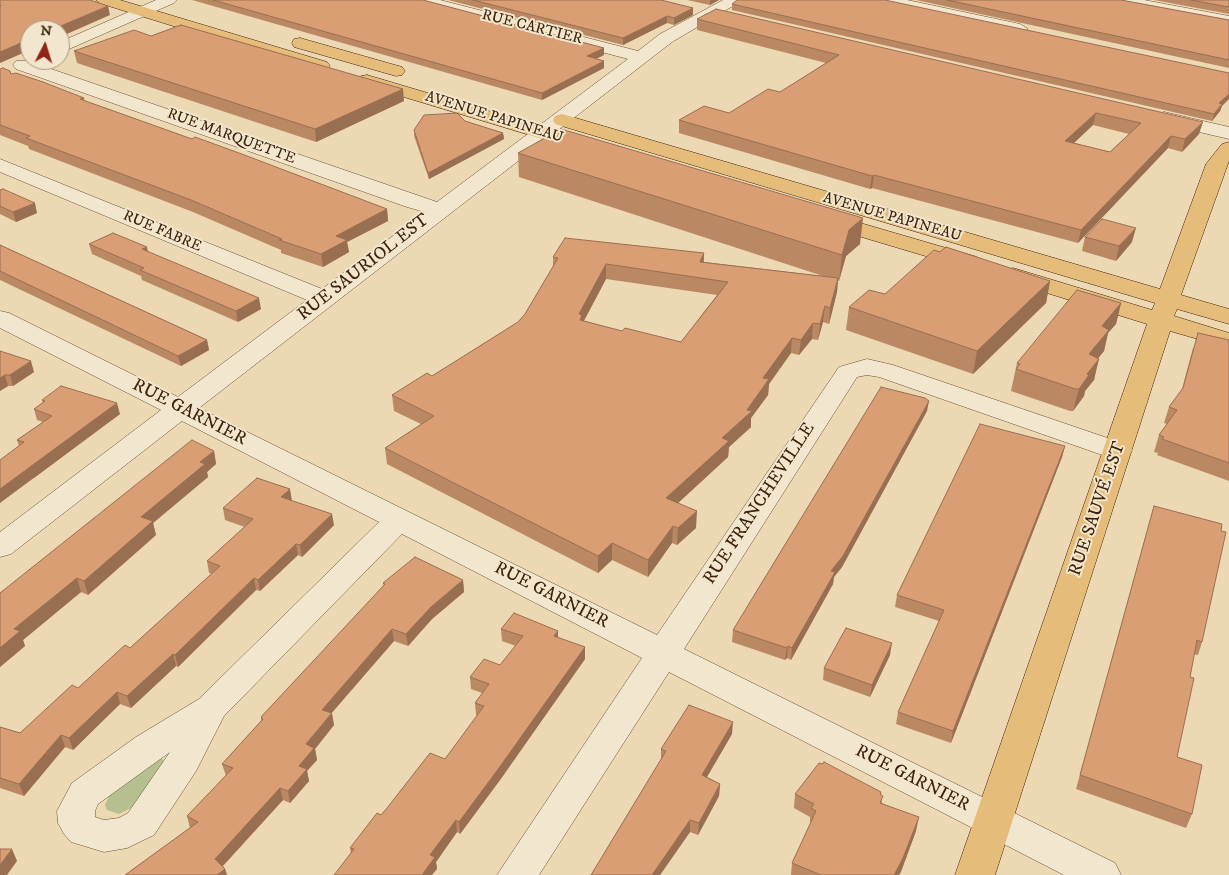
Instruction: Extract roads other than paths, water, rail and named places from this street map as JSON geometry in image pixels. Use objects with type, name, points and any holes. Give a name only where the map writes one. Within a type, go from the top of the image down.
[{"type":"main road","name":"AVENUE PAPINEAU","points":[[104,0],[157,4],[489,99]]},
{"type":"main road","name":"AVENUE PAPINEAU","points":[[157,4],[1166,310],[1229,340]]},
{"type":"main road","name":"AVENUE PAPINEAU","points":[[547,122],[990,269],[1166,310],[1229,317]]},
{"type":"main road","name":"RUE SAUVÉ EST","points":[[975,875],[1216,164],[1229,148]]},
{"type":"street","name":"RUE CARTIER","points":[[422,0],[642,57]]},
{"type":"street","name":"RUE SAURIOL EST","points":[[0,547],[325,299],[547,122],[682,28],[735,0]]},
{"type":"street","points":[[885,0],[1038,33]]},
{"type":"street","points":[[1120,0],[1229,21]]},
{"type":"street","points":[[70,43],[157,4]]},
{"type":"street","points":[[692,8],[734,18]]},
{"type":"street","name":"RUE MARQUETTE","points":[[32,70],[414,203],[439,210]]},
{"type":"street","points":[[1148,114],[1229,133]]},
{"type":"street","name":"RUE FABRE","points":[[0,165],[325,299]]},
{"type":"street","name":"RUE GARNIER","points":[[2,322],[181,408],[1101,875]]},
{"type":"street","name":"RUE FRANCHEVILLE","points":[[517,875],[664,653],[840,381],[851,370],[867,367],[884,370],[1118,451]]},
{"type":"street","points":[[211,708],[381,536],[401,520]]}]
